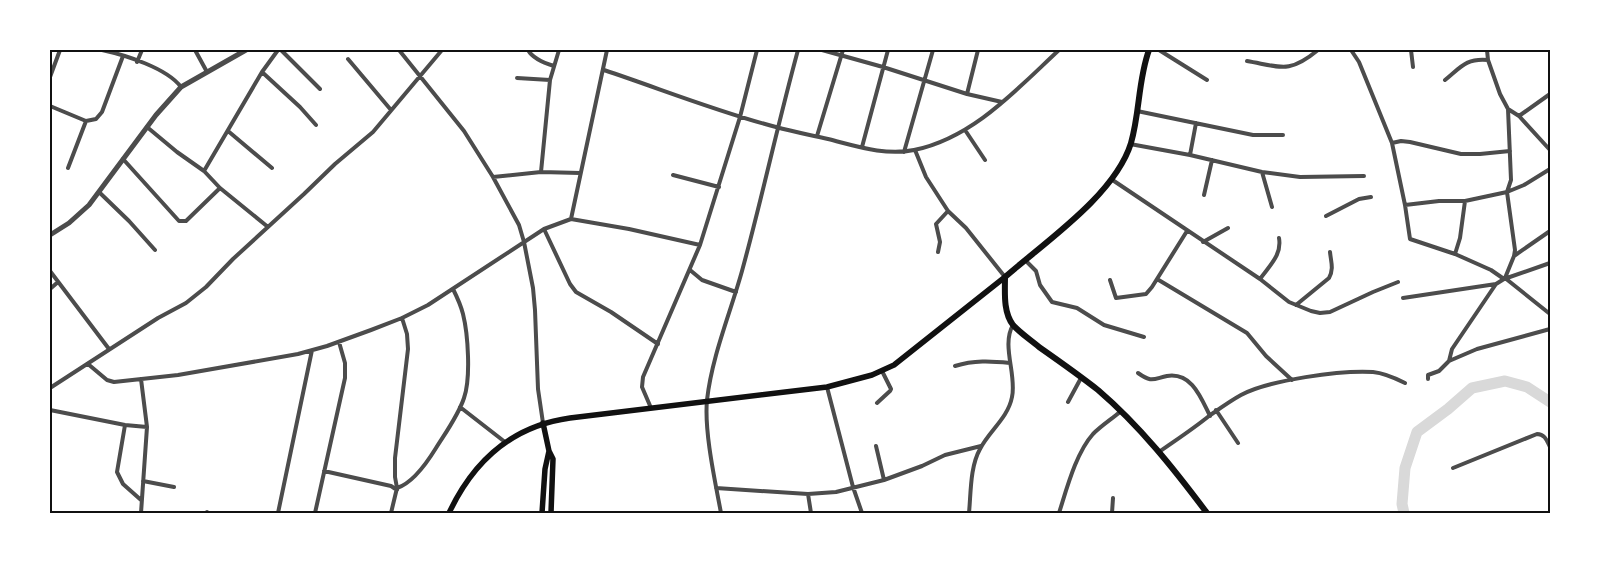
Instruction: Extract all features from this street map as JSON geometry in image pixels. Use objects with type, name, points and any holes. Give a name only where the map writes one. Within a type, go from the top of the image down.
[{"type":"main road","points":[[449,513],[475,470],[496,448],[543,423],[827,387],[882,371],[907,356],[1005,277],[1088,205],[1118,171],[1136,126],[1143,65],[1149,50]]},
{"type":"main road","points":[[1005,277],[1007,311],[1013,324],[1121,411],[1159,452],[1207,513]]},
{"type":"main road","points":[[542,513],[548,450],[543,423]]},
{"type":"main road","points":[[548,450],[554,459],[552,513]]},
{"type":"street","points":[[50,77],[60,50]]},
{"type":"street","points":[[102,50],[123,56],[166,74],[181,87]]},
{"type":"street","points":[[137,62],[142,50]]},
{"type":"street","points":[[195,50],[207,72]]},
{"type":"street","points":[[50,234],[80,214],[100,193],[147,127],[181,87],[246,50]]},
{"type":"street","points":[[204,171],[262,72],[279,50],[320,89]]},
{"type":"street","points":[[399,50],[464,131],[515,216],[524,242],[535,310],[538,389],[543,423]]},
{"type":"street","points":[[50,388],[195,296],[335,164],[373,132],[442,50]]},
{"type":"street","points":[[528,50],[537,59],[554,66]]},
{"type":"street","points":[[542,172],[550,80],[559,50]]},
{"type":"street","points":[[571,219],[607,50]]},
{"type":"street","points":[[651,408],[642,387],[642,380],[700,244],[740,116],[757,50]]},
{"type":"street","points":[[721,513],[710,440],[707,401],[714,366],[736,292],[798,50]]},
{"type":"street","points":[[822,50],[884,67],[967,94],[1002,102]]},
{"type":"street","points":[[817,136],[843,50]]},
{"type":"street","points":[[862,147],[888,50]]},
{"type":"street","points":[[904,152],[933,50]]},
{"type":"street","points":[[967,94],[978,50]]},
{"type":"street","points":[[604,70],[777,128],[875,150],[904,152],[940,142],[965,130],[1002,102],[1059,50]]},
{"type":"street","points":[[1159,50],[1206,80]]},
{"type":"street","points":[[1247,61],[1287,67],[1300,64],[1318,50]]},
{"type":"street","points":[[1351,50],[1359,62],[1392,143],[1410,239],[1455,254],[1491,270],[1550,314]]},
{"type":"street","points":[[1410,50],[1413,67]]},
{"type":"street","points":[[1487,50],[1488,60],[1500,94],[1508,108],[1519,116],[1549,148]]},
{"type":"street","points":[[50,106],[86,121],[96,119],[102,112],[123,56]]},
{"type":"street","points":[[348,59],[391,110]]},
{"type":"street","points":[[1445,80],[1468,61],[1477,59],[1488,60]]},
{"type":"street","points":[[262,72],[300,107],[316,125]]},
{"type":"street","points":[[517,78],[550,80]]},
{"type":"street","points":[[1519,116],[1550,94]]},
{"type":"street","points":[[1504,278],[1515,250],[1507,192],[1511,180],[1508,108]]},
{"type":"street","points":[[1137,111],[1253,135],[1283,135]]},
{"type":"street","points":[[68,168],[86,121]]},
{"type":"street","points":[[1190,155],[1196,123]]},
{"type":"street","points":[[147,127],[204,171],[220,188],[268,227]]},
{"type":"street","points":[[965,130],[985,160]]},
{"type":"street","points":[[228,131],[272,168]]},
{"type":"street","points":[[1392,143],[1410,142],[1461,154],[1510,151]]},
{"type":"street","points":[[1130,144],[1190,155],[1262,172],[1300,177],[1364,176]]},
{"type":"street","points":[[915,150],[926,177],[948,211],[966,228],[1005,277]]},
{"type":"street","points":[[123,159],[179,221],[186,221],[220,188]]},
{"type":"street","points":[[1204,195],[1212,160]]},
{"type":"street","points":[[1405,205],[1438,201],[1464,201],[1507,192],[1535,179],[1550,169]]},
{"type":"street","points":[[493,177],[542,172],[580,173]]},
{"type":"street","points":[[1262,172],[1272,207]]},
{"type":"street","points":[[673,176],[719,187]]},
{"type":"street","points":[[1111,179],[1296,305],[1320,313],[1330,312],[1398,282]]},
{"type":"street","points":[[100,193],[129,221],[154,250]]},
{"type":"street","points":[[1326,216],[1359,199],[1371,197]]},
{"type":"street","points":[[1455,254],[1460,238],[1464,201]]},
{"type":"street","points":[[938,252],[940,242],[936,224],[948,211]]},
{"type":"street","points":[[88,364],[110,381],[141,379],[178,375],[312,350],[339,342],[402,318],[453,289],[544,229],[571,219],[700,244]]},
{"type":"street","points":[[1203,242],[1228,228]]},
{"type":"street","points":[[544,229],[570,284],[576,292],[611,312],[658,344]]},
{"type":"street","points":[[1110,280],[1116,298],[1146,294],[1187,231]]},
{"type":"street","points":[[1514,256],[1550,231]]},
{"type":"street","points":[[1260,279],[1279,252],[1279,238]]},
{"type":"street","points":[[1296,305],[1329,278],[1333,267],[1330,252]]},
{"type":"street","points":[[1025,260],[1036,271],[1040,285],[1052,302],[1077,308],[1104,325],[1144,337]]},
{"type":"street","points":[[1449,361],[1452,349],[1496,284],[1504,278],[1550,263]]},
{"type":"street","points":[[690,270],[702,280],[736,292]]},
{"type":"street","points":[[50,271],[109,349]]},
{"type":"street","points":[[1157,279],[1247,333],[1266,356],[1292,380]]},
{"type":"street","points":[[50,288],[58,282]]},
{"type":"street","points":[[1403,298],[1496,284]]},
{"type":"street","points":[[397,489],[425,465],[465,396],[468,346],[463,314],[453,289]]},
{"type":"street","points":[[391,513],[397,489],[395,458],[408,349],[407,334],[402,318]]},
{"type":"street","points":[[969,513],[972,475],[976,456],[1010,404],[1014,389],[1009,335],[1013,324]]},
{"type":"street","points":[[1428,379],[1428,375],[1439,371],[1449,361],[1477,349],[1550,329]]},
{"type":"street","points":[[315,513],[346,373],[344,357],[339,342]]},
{"type":"street","points":[[278,513],[312,350]]},
{"type":"street","points":[[956,366],[978,361],[1010,362]]},
{"type":"street","points":[[877,403],[891,389],[882,371]]},
{"type":"street","points":[[1159,452],[1216,410],[1241,395],[1260,387],[1292,380],[1346,373],[1373,372],[1388,375],[1405,383]]},
{"type":"street","points":[[1138,374],[1153,381],[1175,376],[1184,378],[1195,386],[1210,416]]},
{"type":"street","points":[[1068,402],[1081,378]]},
{"type":"street","points":[[141,379],[147,427],[141,513]]},
{"type":"street","points":[[827,387],[852,487],[862,513]]},
{"type":"street","points":[[460,407],[505,442]]},
{"type":"street","points":[[50,410],[125,425],[147,427]]},
{"type":"street","points":[[1216,410],[1238,442]]},
{"type":"street","points":[[1059,513],[1075,467],[1086,443],[1101,426],[1121,411]]},
{"type":"street","points":[[125,425],[116,472],[122,484],[141,500]]},
{"type":"street","points":[[1453,468],[1537,434],[1545,437],[1550,447]]},
{"type":"street","points":[[876,446],[884,480]]},
{"type":"street","points":[[716,488],[808,494],[836,492],[884,480],[914,470],[945,455],[981,446]]},
{"type":"street","points":[[324,471],[397,489]]},
{"type":"street","points":[[143,481],[174,487]]},
{"type":"street","points":[[808,494],[811,513]]},
{"type":"street","points":[[1112,513],[1113,498]]},
{"type":"waterway","points":[[1404,513],[1402,504],[1405,468],[1417,432],[1472,388],[1505,381],[1527,387],[1550,402]]}]
